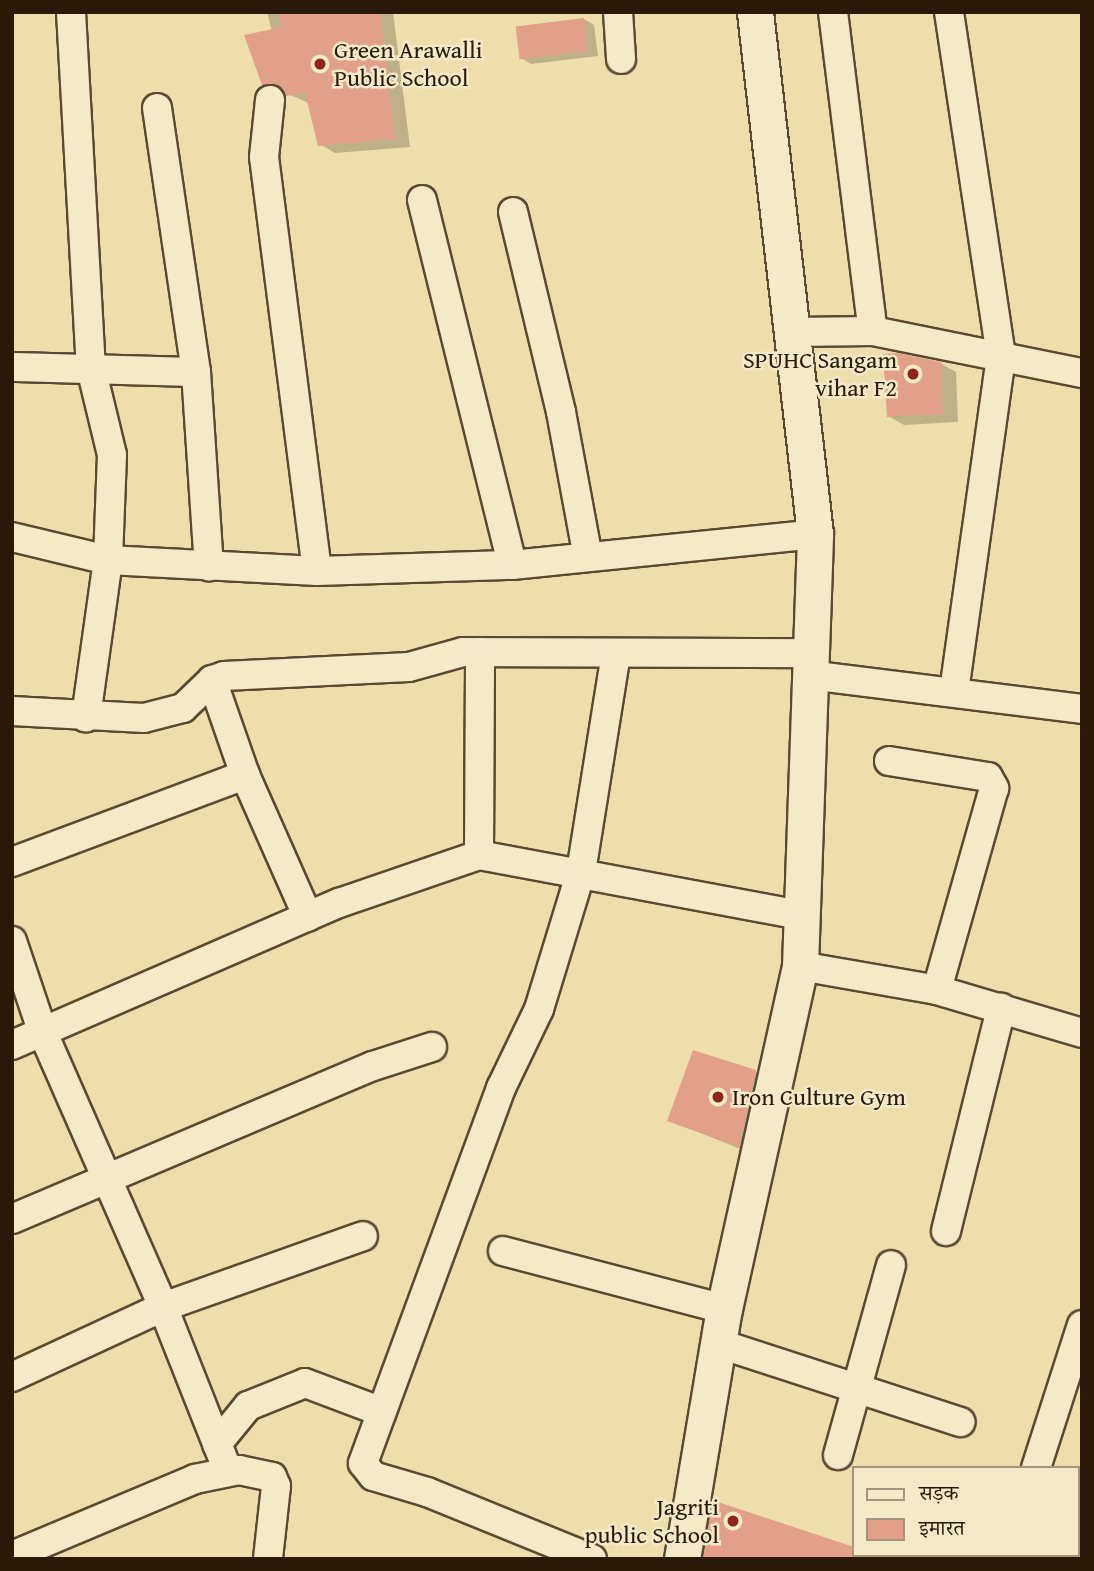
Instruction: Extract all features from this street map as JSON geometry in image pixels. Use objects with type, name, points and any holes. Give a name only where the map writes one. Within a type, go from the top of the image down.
[{"type":"street","points":[[71,12],[91,368],[112,455],[108,561],[86,717]]},
{"type":"street","points":[[618,12],[621,59]]},
{"type":"street","points":[[682,1559],[724,1309],[800,966],[815,534],[755,12]]},
{"type":"street","points":[[833,12],[873,331]]},
{"type":"street","points":[[949,12],[1001,357],[954,690]]},
{"type":"street","points":[[270,100],[264,157],[317,571]]},
{"type":"street","points":[[157,108],[196,372],[209,568]]},
{"type":"street","points":[[422,200],[512,565]]},
{"type":"street","points":[[513,212],[561,412],[588,557]]},
{"type":"street","points":[[792,332],[873,331],[1082,373]]},
{"type":"street","points":[[12,367],[196,372]]},
{"type":"street","points":[[12,537],[108,561],[209,568],[317,571],[512,565],[815,534]]},
{"type":"street","points":[[12,711],[144,718],[175,711],[190,704],[212,680],[238,673],[409,667],[463,652],[616,654],[811,664],[954,690],[1082,709]]},
{"type":"street","points":[[479,855],[481,652]]},
{"type":"street","points":[[592,1559],[427,1492],[373,1476],[363,1463],[501,1088],[539,1009],[581,872],[616,654]]},
{"type":"street","points":[[212,680],[245,775],[308,917]]},
{"type":"street","points":[[889,761],[988,777],[994,788],[937,990]]},
{"type":"street","points":[[12,862],[245,775]]},
{"type":"street","points":[[12,1045],[308,917],[479,855],[801,915]]},
{"type":"street","points":[[12,941],[43,1033],[163,1307],[228,1471]]},
{"type":"street","points":[[800,966],[937,990],[1082,1033]]},
{"type":"street","points":[[946,1231],[1001,1008]]},
{"type":"street","points":[[12,1219],[373,1066],[432,1047]]},
{"type":"street","points":[[12,1377],[163,1307],[363,1236]]},
{"type":"street","points":[[503,1251],[724,1309]]},
{"type":"street","points":[[838,1455],[859,1389],[891,1265]]},
{"type":"street","points":[[1037,1466],[1082,1325]]},
{"type":"street","points":[[718,1343],[960,1422]]},
{"type":"street","points":[[217,1444],[248,1406],[305,1383],[382,1412]]},
{"type":"street","points":[[12,1556],[195,1479],[228,1471],[272,1476],[276,1491],[268,1559]]},
{"type":"building","name":"Green Arawalli Public School","points":[[278,12],[380,12],[395,139],[318,146],[305,93],[286,96],[279,86],[262,85],[244,35],[282,27]]},
{"type":"building","points":[[584,18],[588,51],[520,59],[516,26]]},
{"type":"building","points":[[897,353],[941,362],[943,414],[887,417],[883,354]]},
{"type":"building","name":"Iron Culture Gym","points":[[693,1050],[756,1070],[739,1147],[667,1121]]},
{"type":"building","name":"Jagriti public School","points":[[712,1500],[852,1546],[852,1557],[877,1557],[877,1559],[702,1559]]},
{"type":"place","name":"Green Arawalli Public School","points":[[320,64]]},
{"type":"place","name":"SPUHC Sangam vihar F2","points":[[913,374]]},
{"type":"place","name":"Iron Culture Gym","points":[[718,1097]]},
{"type":"place","name":"Jagriti public School","points":[[733,1521]]}]
